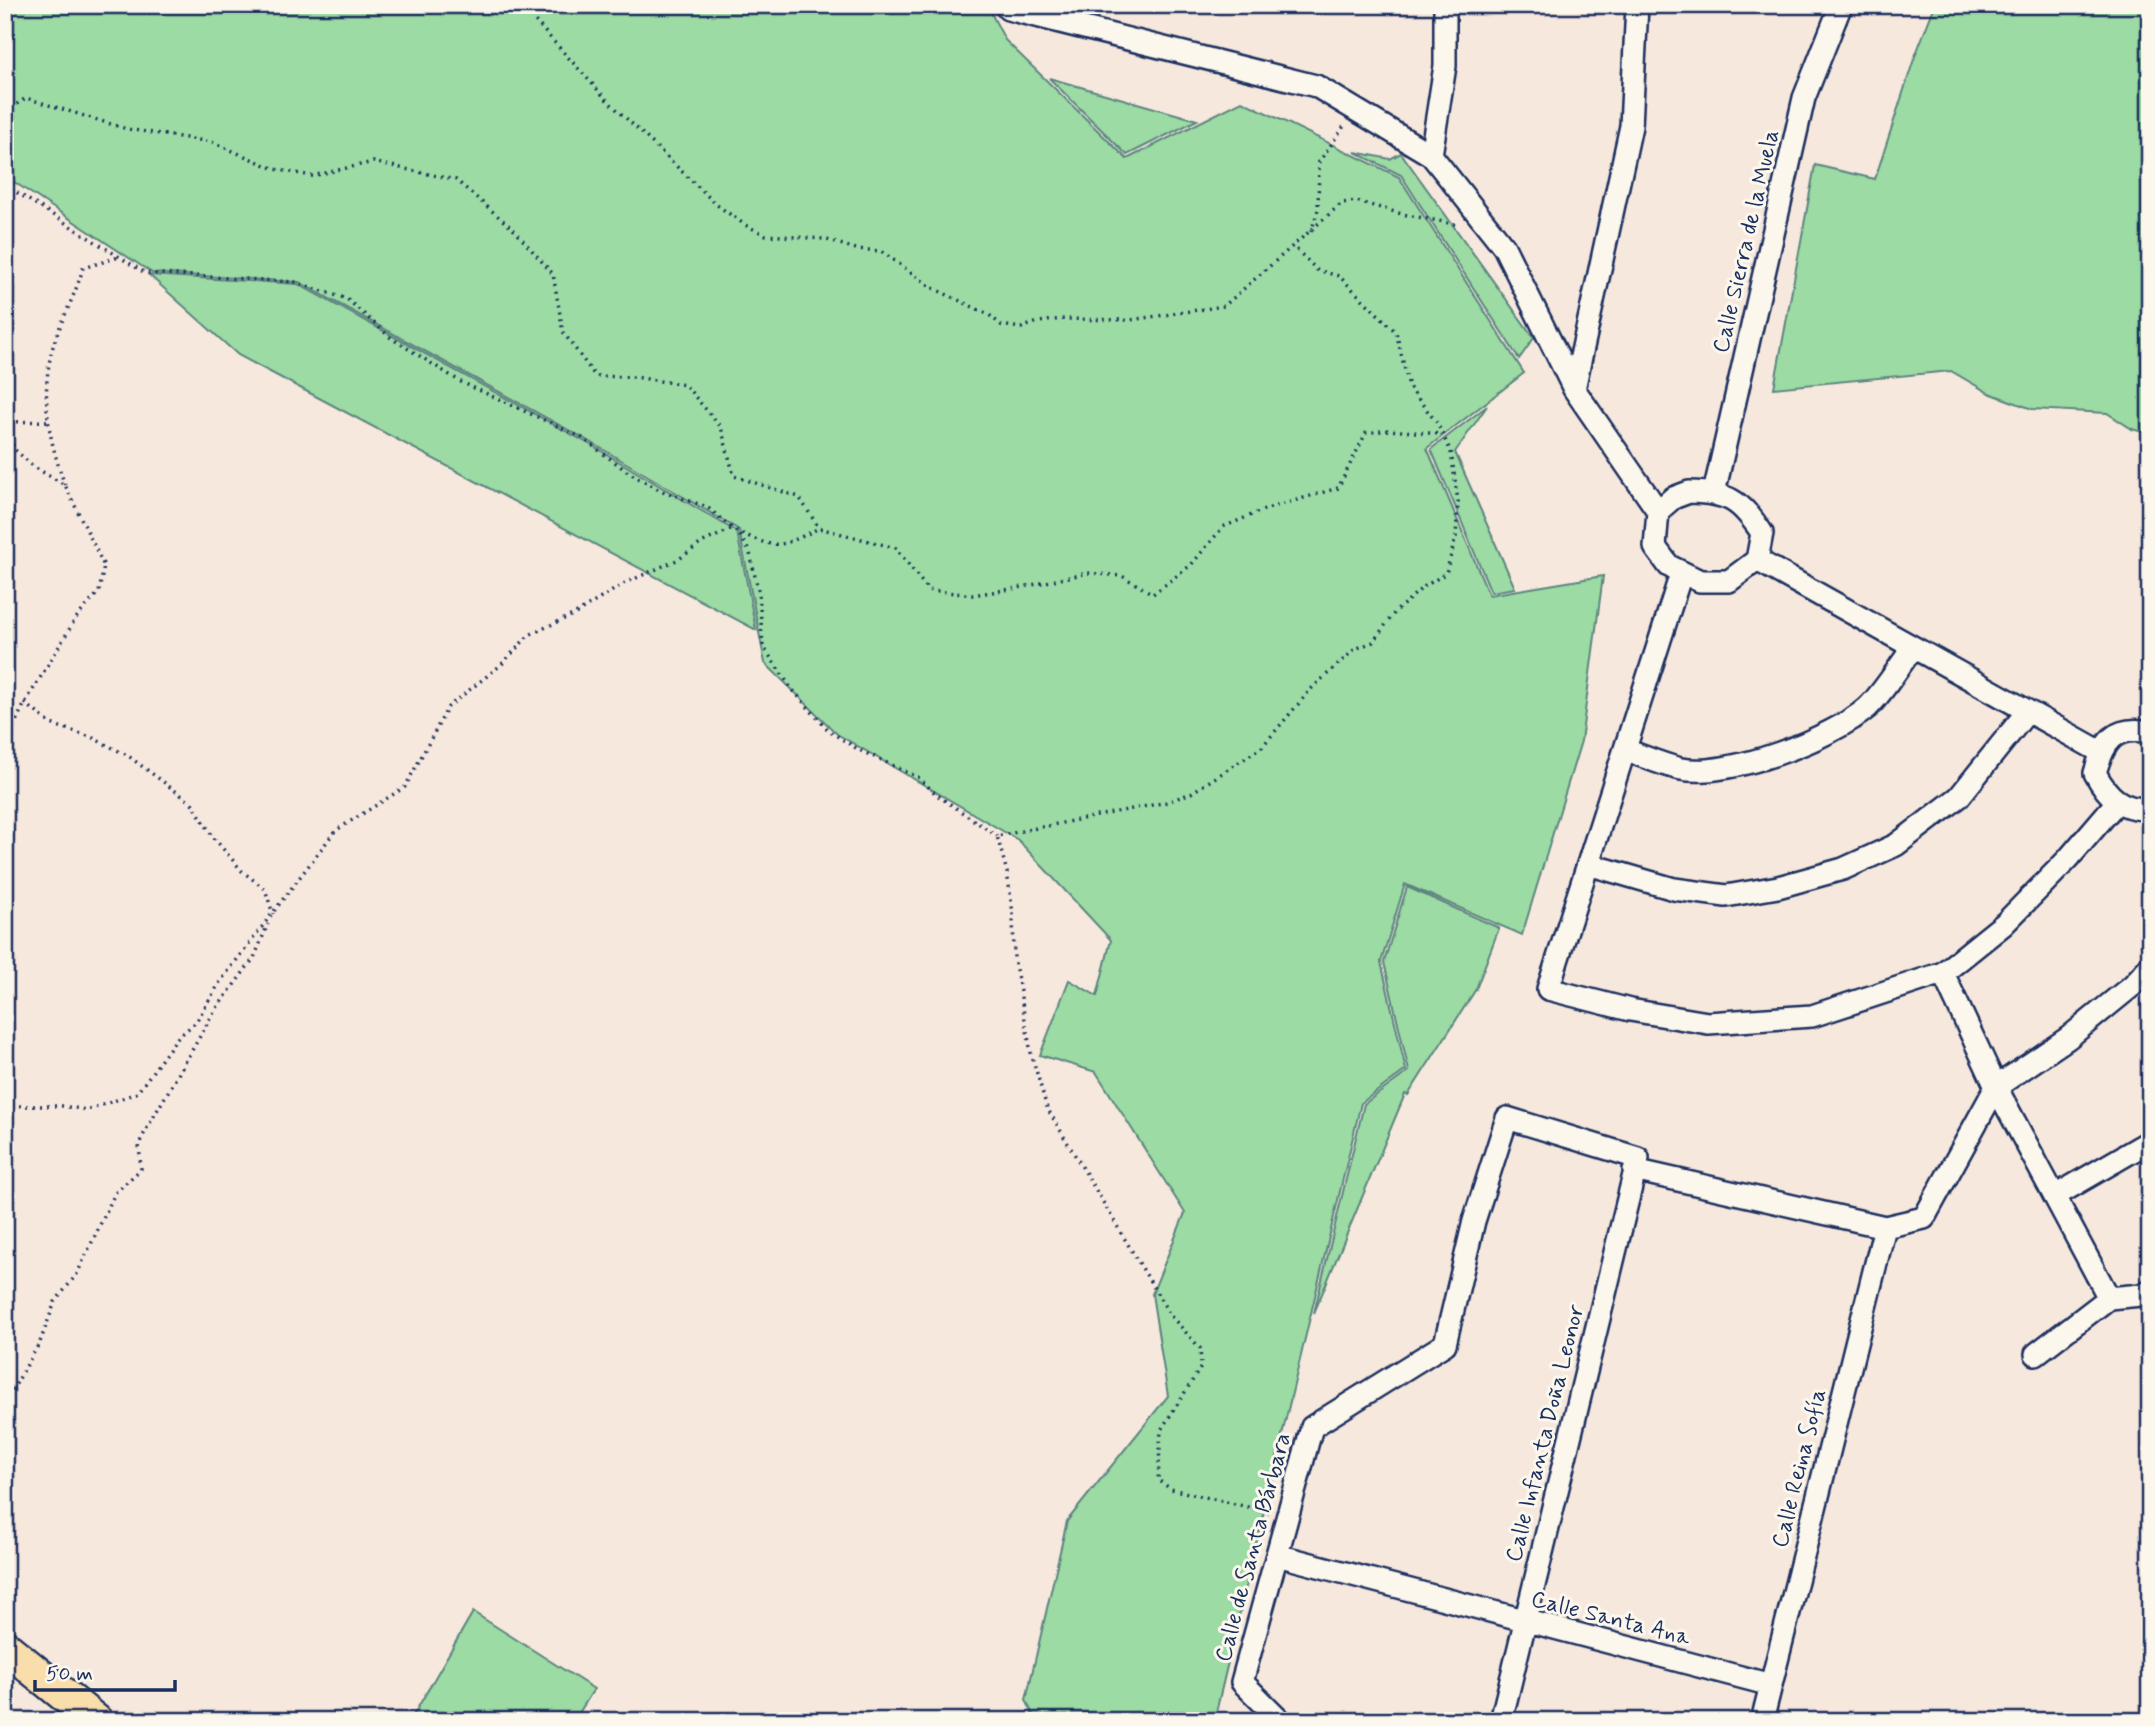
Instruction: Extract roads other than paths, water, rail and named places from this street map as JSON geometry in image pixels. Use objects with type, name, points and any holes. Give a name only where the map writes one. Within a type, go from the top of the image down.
[{"type":"main road","points":[[5,1647],[91,1719]]},
{"type":"street","points":[[1006,5],[1008,9],[1316,86],[1431,155],[1504,247],[1574,389],[1658,511],[1655,547],[1668,566],[1700,582],[1729,581],[1757,560],[1762,533],[1746,508],[1714,493],[1689,492],[1673,498],[1658,511]]},
{"type":"street","points":[[1431,155],[1445,66],[1445,5]]},
{"type":"street","points":[[1574,389],[1632,126],[1637,5]]},
{"type":"street","name":"Calle Sierra de la Muela","points":[[1714,493],[1804,98],[1841,5]]},
{"type":"street","points":[[1757,560],[2101,752]]},
{"type":"street","points":[[1681,574],[1548,989],[1630,1010],[1708,1023],[1812,1016],[1943,973],[2004,924],[2068,859],[2116,803]]},
{"type":"street","points":[[1625,750],[1682,769],[1723,766],[1775,755],[1826,734],[1867,707],[1913,648]]},
{"type":"street","points":[[1588,864],[1674,889],[1726,896],[1778,887],[1843,869],[1896,845],[1959,797],[2027,712]]},
{"type":"street","points":[[2150,732],[2132,729],[2112,736],[2101,752],[2095,773],[2116,803],[2134,810],[2150,809]]},
{"type":"street","points":[[1636,1164],[1885,1227],[1924,1219],[1996,1087],[2068,1038],[2133,985],[2150,966]]},
{"type":"street","points":[[1943,973],[1996,1087],[2109,1298]]},
{"type":"street","name":"Calle de Santa Bárbara","points":[[1281,1721],[1242,1682],[1312,1427],[1445,1344],[1474,1221],[1507,1118],[1636,1164]]},
{"type":"street","points":[[2055,1196],[2150,1141]]},
{"type":"street","name":"Calle Infanta Doña Leonor","points":[[1501,1721],[1636,1164]]},
{"type":"street","name":"Calle Reina Sofía","points":[[1762,1721],[1885,1227]]},
{"type":"street","points":[[2036,1354],[2109,1298],[2141,1295],[2150,1290]]},
{"type":"street","name":"Calle Santa Ana","points":[[1277,1555],[1771,1685]]}]
